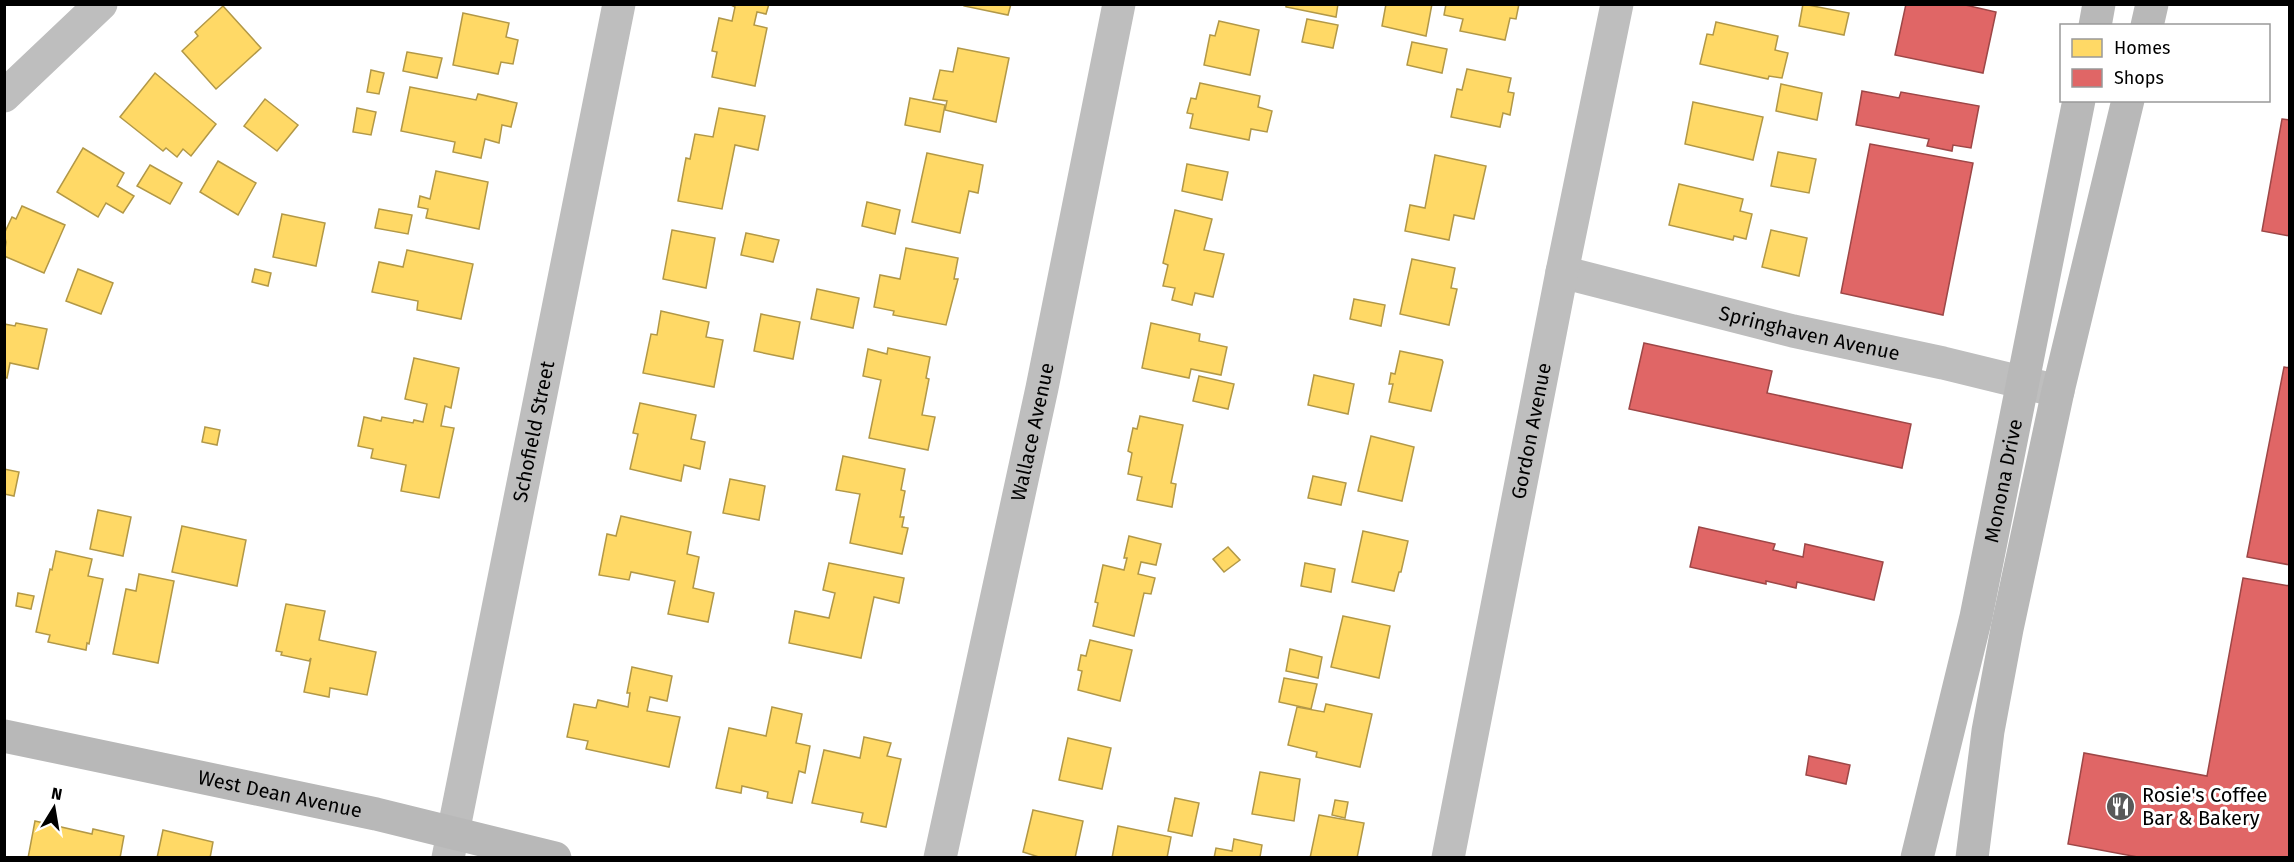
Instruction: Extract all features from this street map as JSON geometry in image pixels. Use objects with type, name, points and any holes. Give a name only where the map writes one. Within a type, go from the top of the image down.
[{"type":"street","points":[[4,96],[101,4]]},
{"type":"street","name":"Schofield Street","points":[[451,845],[619,4]]},
{"type":"street","name":"Wallace Avenue","points":[[940,858],[1042,388],[1119,4]]},
{"type":"street","name":"Gordon Avenue","points":[[1448,858],[1562,272],[1617,4]]},
{"type":"street","points":[[2095,24],[2099,4]]},
{"type":"street","points":[[2147,24],[2152,4]]},
{"type":"street","name":"Monona Drive","points":[[1917,858],[1976,617],[2079,102]]},
{"type":"street","name":"Monona Drive","points":[[1972,858],[1988,731],[2058,391],[2128,102]]},
{"type":"street","name":"Springhaven Avenue","points":[[1562,272],[1793,331],[2022,381],[2058,391]]},
{"type":"street","name":"West Dean Avenue","points":[[4,736],[376,814],[451,845],[555,858]]},
{"type":"building: Homes","points":[[729,4],[769,4],[766,14],[757,12],[754,25],[767,28],[755,86],[712,77],[717,52],[712,51],[719,18],[732,21],[735,7]]},
{"type":"building: Homes","points":[[964,4],[1011,4],[1008,15],[964,6]]},
{"type":"building: Homes","points":[[1286,4],[1338,4],[1336,17],[1286,7]]},
{"type":"building: Homes","points":[[1386,4],[1432,4],[1426,36],[1382,26]]},
{"type":"building: Homes","points":[[1446,4],[1519,4],[1516,19],[1510,18],[1505,40],[1460,31],[1463,19],[1444,15]]},
{"type":"building: Homes","points":[[1803,4],[1849,13],[1844,35],[1799,26]]},
{"type":"building: Homes","points":[[223,6],[261,48],[216,89],[182,51],[198,36],[195,32]]},
{"type":"building: Homes","points":[[463,13],[509,23],[506,37],[518,40],[513,64],[501,62],[498,74],[453,65]]},
{"type":"building: Homes","points":[[1307,19],[1338,25],[1333,48],[1302,42]]},
{"type":"building: Homes","points":[[1219,21],[1259,30],[1250,75],[1204,65],[1210,35],[1215,36]]},
{"type":"building: Homes","points":[[1716,22],[1778,36],[1775,50],[1788,53],[1782,78],[1769,76],[1768,79],[1700,64],[1707,34],[1713,35]]},
{"type":"building: Homes","points":[[1412,42],[1447,49],[1442,73],[1407,65]]},
{"type":"building: Homes","points":[[958,48],[1009,58],[996,122],[945,110],[947,101],[933,99],[940,70],[953,72]]},
{"type":"building: Homes","points":[[407,52],[442,58],[437,78],[403,71]]},
{"type":"building: Homes","points":[[1467,69],[1511,78],[1508,92],[1514,93],[1510,115],[1503,113],[1500,127],[1451,117],[1457,89],[1462,90]]},
{"type":"building: Homes","points":[[371,70],[384,73],[379,94],[367,92]]},
{"type":"building: Homes","points":[[155,73],[216,124],[191,156],[183,149],[177,157],[166,148],[163,151],[120,117]]},
{"type":"building: Homes","points":[[1200,83],[1260,96],[1258,107],[1272,111],[1267,132],[1251,129],[1249,140],[1190,128],[1193,114],[1187,113],[1191,98],[1196,99]]},
{"type":"building: Homes","points":[[1781,84],[1822,93],[1817,120],[1776,111]]},
{"type":"building: Homes","points":[[410,87],[476,100],[478,94],[517,103],[511,127],[502,125],[499,143],[485,139],[481,158],[453,152],[455,142],[401,131]]},
{"type":"building: Homes","points":[[910,98],[945,105],[940,132],[905,125]]},
{"type":"building: Homes","points":[[265,99],[298,125],[277,151],[244,126]]},
{"type":"building: Homes","points":[[1693,102],[1763,117],[1753,160],[1685,144]]},
{"type":"building: Homes","points":[[357,108],[376,112],[371,135],[353,132]]},
{"type":"building: Homes","points":[[719,108],[765,116],[758,150],[735,145],[722,209],[678,201],[686,158],[690,159],[695,134],[713,137]]},
{"type":"building: Homes","points":[[83,148],[124,173],[117,186],[134,196],[123,213],[106,203],[98,217],[57,192]]},
{"type":"building: Homes","points":[[1778,152],[1816,159],[1809,193],[1771,186]]},
{"type":"building: Homes","points":[[927,153],[983,165],[978,193],[969,191],[960,233],[912,222]]},
{"type":"building: Homes","points":[[1435,155],[1486,166],[1474,219],[1454,215],[1449,240],[1405,231],[1410,205],[1425,208]]},
{"type":"building: Homes","points":[[218,161],[256,183],[238,215],[200,192]]},
{"type":"building: Homes","points":[[1187,164],[1228,172],[1222,200],[1182,191]]},
{"type":"building: Homes","points":[[150,165],[182,183],[170,204],[137,186]]},
{"type":"building: Homes","points":[[436,171],[488,182],[479,229],[426,218],[428,209],[418,207],[420,196],[430,199]]},
{"type":"building: Homes","points":[[1679,184],[1743,199],[1740,211],[1752,214],[1746,239],[1734,236],[1733,240],[1669,225]]},
{"type":"building: Homes","points":[[867,202],[900,210],[895,234],[862,226]]},
{"type":"building: Homes","points":[[22,206],[65,225],[44,273],[4,256],[6,242],[4,234],[12,217],[16,219]]},
{"type":"building: Homes","points":[[379,209],[412,215],[408,234],[375,228]]},
{"type":"building: Homes","points":[[1175,210],[1212,219],[1204,250],[1224,254],[1213,297],[1195,293],[1192,305],[1172,300],[1175,288],[1163,286],[1168,265],[1163,263]]},
{"type":"building: Homes","points":[[282,214],[325,223],[316,266],[273,257]]},
{"type":"building: Homes","points":[[672,230],[715,238],[706,288],[663,279]]},
{"type":"building: Homes","points":[[1771,230],[1807,238],[1799,276],[1762,267]]},
{"type":"building: Homes","points":[[746,233],[779,240],[773,262],[741,255]]},
{"type":"building: Homes","points":[[906,248],[958,258],[954,279],[958,279],[946,325],[893,315],[894,311],[874,307],[880,275],[900,279]]},
{"type":"building: Homes","points":[[407,250],[473,264],[461,319],[417,310],[418,301],[372,292],[379,262],[403,267]]},
{"type":"building: Homes","points":[[1412,259],[1455,268],[1451,288],[1457,289],[1449,325],[1400,314]]},
{"type":"building: Homes","points":[[78,269],[113,283],[101,314],[66,301]]},
{"type":"building: Homes","points":[[255,269],[271,273],[268,286],[252,282]]},
{"type":"building: Homes","points":[[817,289],[859,298],[853,328],[811,319]]},
{"type":"building: Homes","points":[[1354,299],[1385,305],[1381,326],[1350,319]]},
{"type":"building: Homes","points":[[661,311],[709,322],[706,337],[723,340],[714,387],[643,373],[651,334],[657,335]]},
{"type":"building: Homes","points":[[761,314],[800,322],[793,359],[754,351]]},
{"type":"building: Homes","points":[[16,323],[47,329],[38,369],[10,363],[7,378],[4,377],[4,324],[15,326]]},
{"type":"building: Homes","points":[[1151,323],[1200,334],[1199,341],[1227,347],[1221,375],[1191,369],[1189,378],[1142,368]]},
{"type":"building: Homes","points":[[888,348],[930,357],[926,378],[929,379],[922,415],[935,417],[928,450],[869,438],[881,380],[863,376],[868,349],[887,354]]},
{"type":"building: Homes","points":[[1400,351],[1442,360],[1431,411],[1389,402],[1393,384],[1389,384],[1391,373],[1395,374]]},
{"type":"building: Homes","points":[[414,358],[459,368],[451,408],[445,406],[441,426],[454,428],[439,498],[401,491],[406,465],[371,458],[373,449],[358,446],[364,417],[381,421],[382,417],[413,423],[414,420],[423,422],[427,404],[405,399]]},
{"type":"building: Homes","points":[[1314,375],[1354,384],[1348,414],[1308,405]]},
{"type":"building: Homes","points":[[1199,376],[1234,384],[1228,409],[1193,401]]},
{"type":"building: Homes","points":[[640,403],[696,415],[691,439],[705,442],[700,469],[684,465],[681,481],[630,469],[638,434],[633,433]]},
{"type":"building: Homes","points":[[1140,416],[1183,425],[1171,483],[1176,484],[1172,507],[1137,500],[1142,477],[1128,474],[1132,453],[1128,451],[1133,428],[1137,429]]},
{"type":"building: Homes","points":[[205,427],[220,430],[217,445],[202,442]]},
{"type":"building: Homes","points":[[1371,436],[1414,447],[1402,501],[1358,491]]},
{"type":"building: Homes","points":[[843,456],[905,469],[901,490],[905,491],[900,517],[904,517],[902,527],[908,528],[902,554],[850,543],[860,494],[836,490]]},
{"type":"building: Homes","points":[[4,469],[19,472],[14,496],[4,494]]},
{"type":"building: Homes","points":[[1313,476],[1346,483],[1341,505],[1308,498]]},
{"type":"building: Homes","points":[[730,479],[765,486],[759,520],[723,513]]},
{"type":"building: Homes","points":[[98,510],[131,517],[123,556],[90,549]]},
{"type":"building: Homes","points":[[621,516],[691,532],[687,554],[699,557],[693,588],[714,593],[708,622],[668,614],[675,581],[631,572],[629,580],[599,575],[607,534],[616,536]]},
{"type":"building: Homes","points":[[182,526],[246,540],[237,586],[172,572]]},
{"type":"building: Homes","points":[[1363,531],[1408,541],[1394,591],[1352,582]]},
{"type":"building: Homes","points":[[1129,536],[1161,544],[1156,565],[1141,562],[1138,574],[1155,578],[1151,594],[1144,593],[1134,636],[1093,626],[1098,603],[1095,602],[1103,565],[1124,570]]},
{"type":"building: Homes","points":[[1228,547],[1240,560],[1224,572],[1213,559]]},
{"type":"building: Homes","points":[[56,551],[92,559],[88,576],[103,579],[86,650],[48,642],[50,635],[36,632]]},
{"type":"building: Homes","points":[[829,563],[904,578],[899,603],[874,597],[861,658],[789,643],[795,611],[829,618],[835,593],[823,590]]},
{"type":"building: Homes","points":[[1305,563],[1335,569],[1331,592],[1301,586]]},
{"type":"building: Homes","points":[[139,574],[174,581],[158,663],[113,654],[126,589],[136,591]]},
{"type":"building: Homes","points":[[18,593],[34,596],[31,609],[16,606]]},
{"type":"building: Homes","points":[[286,604],[325,611],[319,640],[376,652],[367,695],[330,688],[329,697],[304,692],[311,658],[309,661],[281,655],[282,652],[276,651]]},
{"type":"building: Homes","points":[[1343,616],[1390,626],[1379,678],[1331,667]]},
{"type":"building: Homes","points":[[1090,640],[1132,650],[1120,701],[1078,690],[1082,671],[1078,670],[1081,655],[1086,656]]},
{"type":"building: Homes","points":[[1290,649],[1322,657],[1318,678],[1286,671]]},
{"type":"building: Homes","points":[[632,667],[672,676],[667,701],[650,697],[647,711],[680,717],[669,767],[586,749],[588,741],[567,737],[574,704],[596,708],[598,700],[628,707],[630,693],[627,693]]},
{"type":"building: Homes","points":[[1284,678],[1317,684],[1311,709],[1279,702]]},
{"type":"building: Homes","points":[[1326,704],[1372,714],[1360,767],[1316,757],[1317,752],[1288,745],[1297,707],[1324,712]]},
{"type":"building: Homes","points":[[772,707],[802,714],[796,743],[810,746],[805,773],[799,771],[792,803],[767,798],[768,792],[742,786],[741,793],[716,788],[729,728],[766,736]]},
{"type":"building: Homes","points":[[864,737],[891,743],[887,756],[901,759],[886,827],[861,822],[863,813],[812,803],[824,750],[860,758]]},
{"type":"building: Homes","points":[[1068,738],[1111,748],[1102,789],[1059,780]]},
{"type":"building: Homes","points":[[1260,772],[1300,779],[1294,821],[1252,814]]},
{"type":"building: Homes","points":[[1175,798],[1199,803],[1192,836],[1168,831]]},
{"type":"building: Homes","points":[[1335,800],[1348,802],[1345,818],[1332,815]]},
{"type":"building: Homes","points":[[1033,810],[1083,821],[1075,858],[1042,858],[1023,852]]},
{"type":"building: Homes","points":[[1319,815],[1364,823],[1357,858],[1310,858]]},
{"type":"building: Homes","points":[[35,821],[92,834],[93,829],[124,836],[120,858],[28,858]]},
{"type":"building: Homes","points":[[1118,826],[1171,837],[1167,858],[1112,858]]},
{"type":"building: Homes","points":[[163,830],[213,842],[210,858],[157,858]]},
{"type":"building: Homes","points":[[1234,839],[1262,845],[1260,857],[1263,858],[1214,858],[1216,848],[1232,851]]},
{"type":"building: Shops","points":[[1906,4],[1961,4],[1996,12],[1983,73],[1895,55]]},
{"type":"building: Shops","points":[[1862,91],[1899,98],[1901,92],[1979,106],[1971,148],[1953,145],[1952,151],[1927,146],[1929,139],[1856,125]]},
{"type":"building: Shops","points":[[2282,119],[2290,120],[2290,236],[2262,231]]},
{"type":"building: Shops","points":[[1870,144],[1973,163],[1943,315],[1841,293]]},
{"type":"building: Shops","points":[[1644,343],[1772,371],[1767,393],[1911,424],[1902,468],[1629,409]]},
{"type":"building: Shops","points":[[2284,367],[2290,368],[2290,565],[2247,557]]},
{"type":"building: Shops","points":[[1699,527],[1775,544],[1773,550],[1803,557],[1805,544],[1883,562],[1874,600],[1797,582],[1796,588],[1766,581],[1766,584],[1690,567]]},
{"type":"building: Shops","points":[[2243,578],[2290,586],[2290,858],[2143,858],[2068,844],[2084,753],[2207,776]]},
{"type":"building: Shops","points":[[1809,756],[1850,765],[1846,784],[1806,775]]},
{"type":"place","name":"Rosie's Coffee Bar & Bakery","points":[[2121,806]]}]
